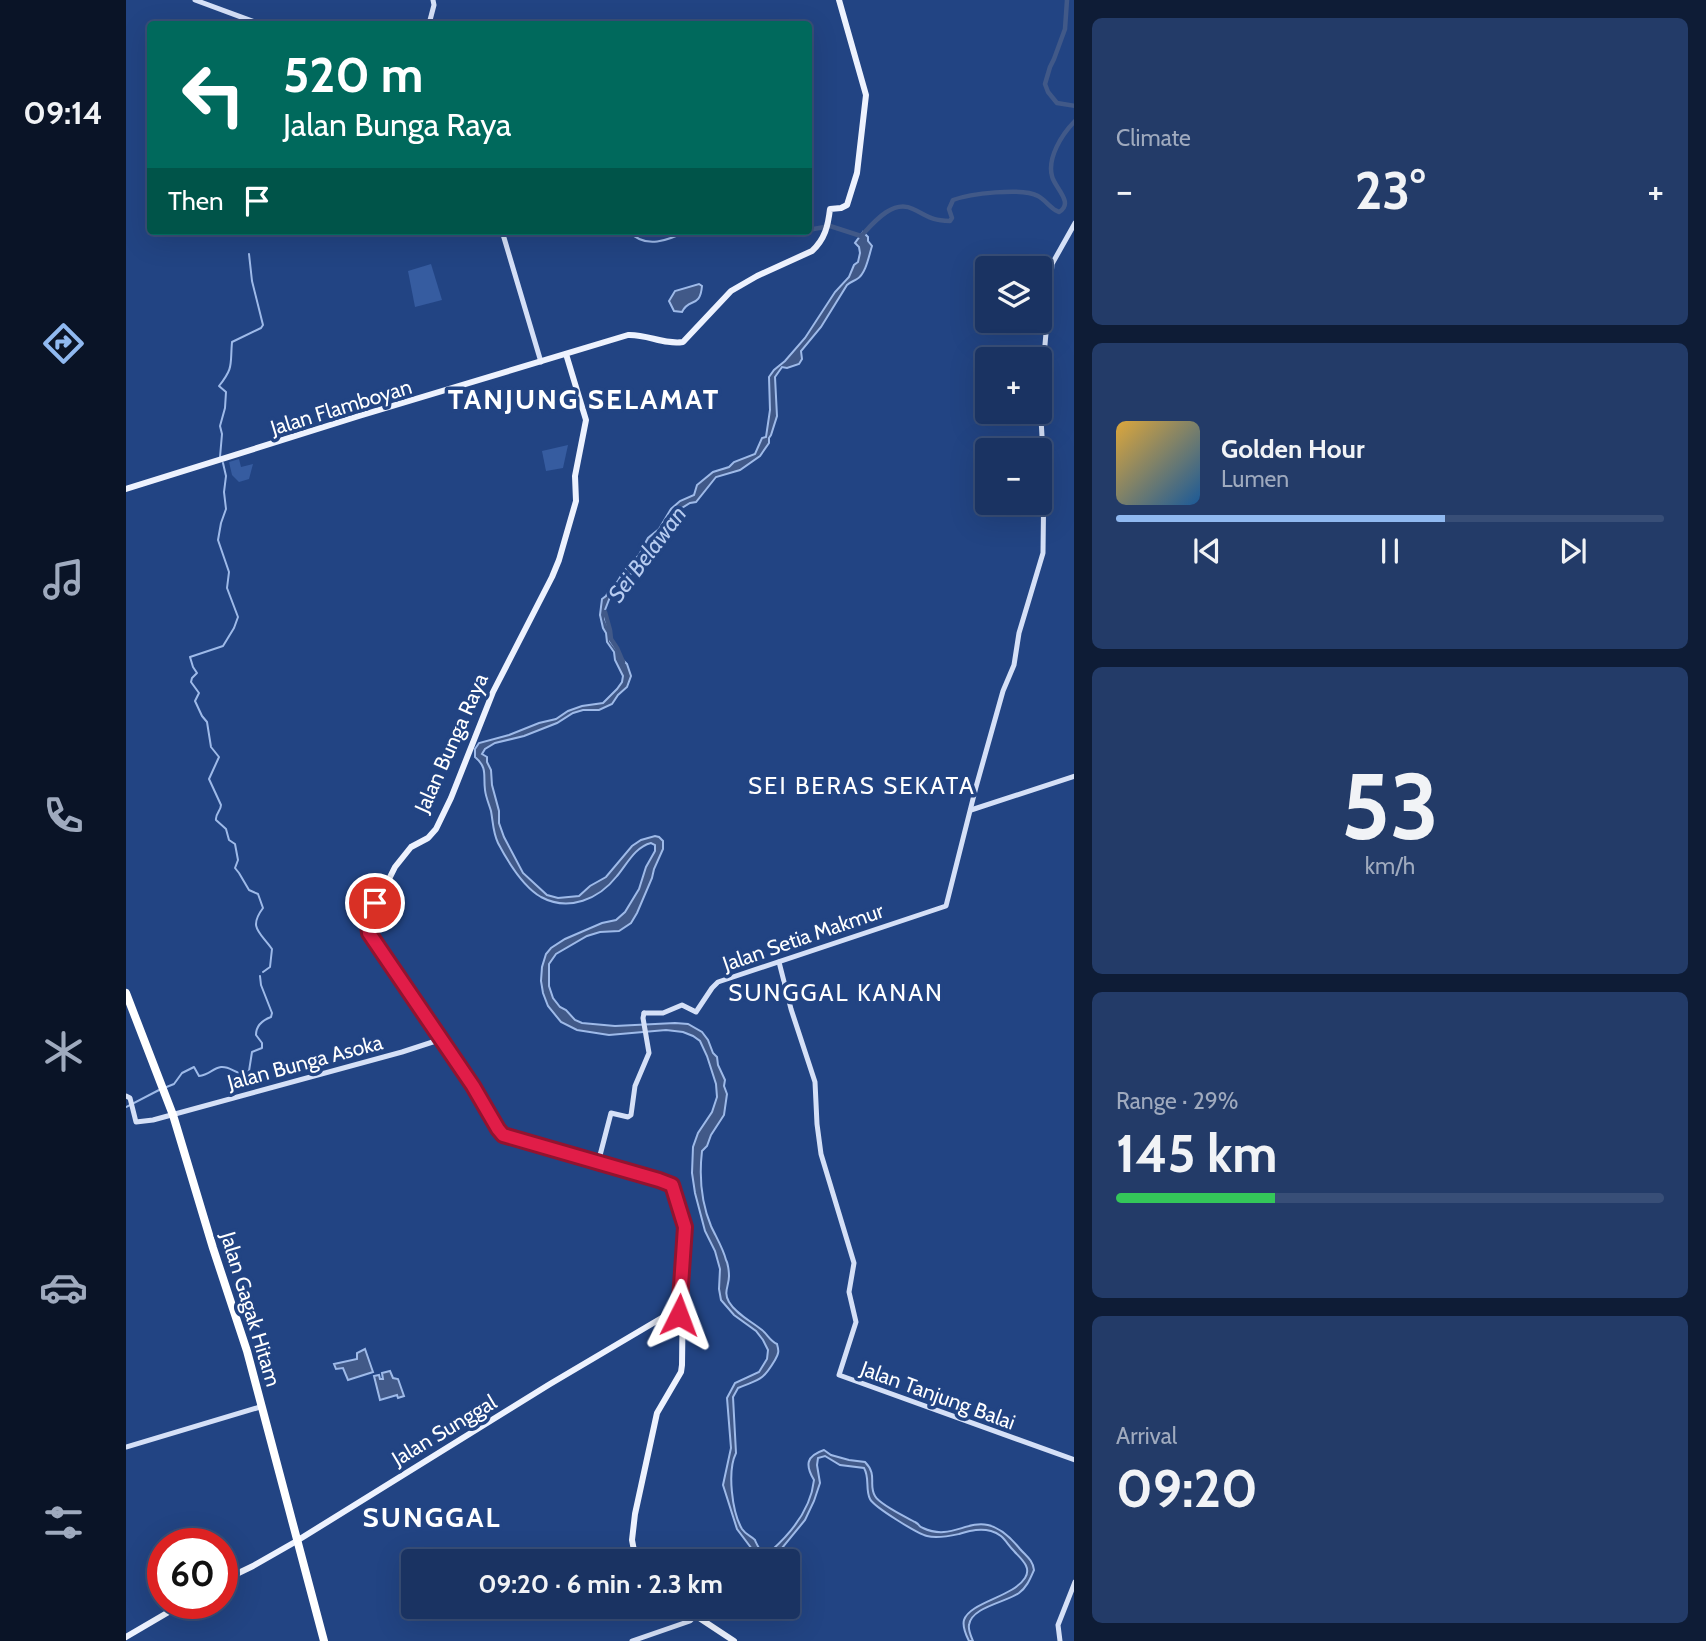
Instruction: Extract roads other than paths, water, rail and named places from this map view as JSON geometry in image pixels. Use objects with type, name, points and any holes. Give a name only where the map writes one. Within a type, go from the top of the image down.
[{"type":"highway","name":"Jalan Gagak Hitam","points":[[126,993],[171,1115],[247,1351],[322,1641]]},
{"type":"highway","name":"Jalan Gagak Hitam","points":[[126,1002],[146,1050]]},
{"type":"highway","name":"Jalan Gagak Hitam","points":[[191,1176],[217,1273],[232,1312],[268,1435]]},
{"type":"main road","points":[[566,355],[628,335],[673,343],[683,342],[731,291],[809,253],[820,244],[825,235],[830,208],[846,206],[852,191],[857,173],[866,94],[839,0]]},
{"type":"main road","name":"Jalan Flamboyan","points":[[126,490],[566,355]]},
{"type":"main road","name":"Jalan Flamboyan","points":[[320,430],[566,355]]},
{"type":"main road","name":"Jalan Bunga Raya","points":[[566,355],[586,418],[572,478],[574,501],[551,576],[491,693],[433,829],[414,843],[388,873],[368,929],[484,1101],[503,1135],[674,1183],[677,1188],[687,1224],[679,1365],[657,1413],[635,1514],[633,1549]]},
{"type":"main road","name":"Jalan Sunggal","points":[[238,1574],[681,1307]]},
{"type":"main road","points":[[126,1637],[157,1619]]},
{"type":"main road","points":[[698,1619],[732,1641]]},
{"type":"street","points":[[195,0],[252,21]]},
{"type":"street","points":[[430,21],[433,0]]},
{"type":"street","points":[[971,810],[1003,691],[1014,665],[1022,624],[1043,552],[1044,470],[1040,394],[1052,262],[1074,223]]},
{"type":"street","points":[[503,235],[541,362]]},
{"type":"street","points":[[971,810],[1074,776]]},
{"type":"street","name":"Jalan Setia Makmur","points":[[598,1161],[611,1113],[628,1117],[631,1115],[635,1086],[649,1053],[643,1025],[644,1013],[663,1013],[680,1005],[696,1012],[716,983],[946,906],[971,810]]},
{"type":"street","name":"Jalan Tanjung Balai","points":[[779,962],[815,1082],[821,1154],[854,1263],[849,1292],[856,1322],[838,1375],[1074,1460]]},
{"type":"street","name":"Jalan Bunga Asoka","points":[[129,1100],[136,1122],[153,1120],[443,1039]]},
{"type":"street","points":[[126,1447],[260,1407]]},
{"type":"street","points":[[1060,1641],[1058,1625],[1074,1582]]},
{"type":"street","points":[[632,1641],[690,1619]]},
{"type":"water","name":"Sei Belawan","points":[[863,232],[872,246],[863,273],[847,285],[821,327],[801,351],[802,359],[799,364],[782,367],[775,377],[777,416],[769,443],[760,456],[740,470],[716,477],[696,502],[677,511],[652,552],[644,557],[620,589],[610,597],[605,619],[610,630],[610,641],[627,664],[631,676],[627,687],[612,704],[599,710],[573,713],[557,723],[524,736],[495,743],[482,754],[487,757],[491,770],[499,823],[504,837],[523,873],[547,895],[558,898],[579,896],[606,877],[632,846],[641,840],[655,836],[663,841],[663,849],[652,878],[631,923],[619,931],[587,936],[556,954],[549,964],[549,986],[560,1007],[582,1023],[615,1026],[688,1024],[702,1032],[717,1057],[727,1094],[724,1115],[702,1151],[703,1199],[727,1263],[729,1276],[726,1295],[729,1302],[777,1344],[778,1350],[767,1372],[756,1381],[738,1388],[733,1397],[736,1453],[732,1470],[732,1491],[742,1529],[755,1540],[760,1549],[752,1549],[737,1529],[723,1485],[731,1448],[727,1398],[735,1383],[759,1372],[767,1359],[768,1350],[756,1331],[734,1315],[721,1300],[720,1269],[705,1231],[695,1193],[692,1173],[693,1147],[717,1097],[716,1084],[707,1056],[700,1041],[683,1032],[666,1030],[609,1035],[577,1030],[561,1022],[548,1006],[541,981],[542,967],[551,948],[602,923],[616,920],[625,912],[639,889],[655,845],[651,843],[640,848],[610,884],[592,897],[573,903],[562,903],[541,897],[522,880],[498,843],[485,793],[483,768],[475,757],[475,749],[479,743],[556,719],[568,711],[603,703],[617,689],[623,676],[603,628],[600,615],[602,599],[639,555],[648,538],[659,529],[671,509],[680,501],[694,495],[697,485],[713,472],[755,454],[762,438],[766,437],[770,410],[769,377],[805,338],[835,292],[849,277],[860,253],[855,243]]},
{"type":"water","points":[[699,284],[702,286],[699,298],[682,312],[674,311],[669,301],[675,291]]},
{"type":"water","points":[[365,1349],[373,1372],[348,1380],[343,1368],[336,1369],[334,1364],[357,1359],[357,1353]]},
{"type":"water","points":[[390,1371],[393,1378],[398,1379],[404,1396],[398,1398],[397,1395],[380,1400],[374,1376],[379,1375],[380,1379],[383,1379],[382,1373]]},
{"type":"water","name":"Sei Belawan","points":[[824,1450],[831,1455],[865,1462],[871,1471],[875,1496],[920,1527],[936,1532],[948,1532],[981,1524],[992,1526],[1005,1534],[1031,1561],[1034,1570],[1022,1591],[983,1609],[971,1619],[969,1629],[973,1641],[969,1641],[964,1628],[964,1620],[968,1614],[1019,1585],[1027,1574],[1025,1563],[995,1532],[975,1530],[935,1537],[922,1534],[873,1503],[864,1468],[840,1465],[825,1456],[818,1458],[820,1483],[805,1520],[781,1549],[773,1549],[805,1510],[814,1480],[808,1465],[814,1455]]},
{"type":"waterway","points":[[1067,0],[1065,29],[1045,84],[1057,103],[1074,106]]},
{"type":"waterway","points":[[862,235],[891,209],[906,207],[934,219],[950,221],[952,218],[949,209],[953,200],[983,194],[1030,193],[1040,197],[1059,212],[1065,204],[1052,176],[1052,162],[1061,139],[1074,122]]},
{"type":"waterway","name":"Sei Belawan","points":[[812,229],[830,226],[863,239]]},
{"type":"waterway","points":[[633,235],[650,242],[678,235]]},
{"type":"waterway","points":[[220,457],[220,426],[226,392],[219,386],[229,370],[232,342],[263,325],[252,281],[249,254]]},
{"type":"waterway","points":[[223,463],[226,476],[226,509],[218,540],[229,572],[227,588],[238,617],[223,646],[190,657],[197,673],[191,682],[199,693],[195,701],[207,722],[211,747],[219,757],[209,779],[221,805],[216,820],[226,829],[229,840],[235,844],[238,860],[235,868],[249,890],[258,894],[263,908],[256,920],[257,930],[272,949],[270,967],[263,972]]},
{"type":"waterway","name":"Sei Belawan","points":[[605,612],[611,639],[623,662]]},
{"type":"waterway","points":[[164,1088],[174,1084],[182,1073],[194,1067],[199,1076],[221,1067],[238,1073],[249,1071],[252,1052],[262,1048],[256,1035],[257,1028],[271,1017],[272,1013],[260,976]]},
{"type":"waterway","points":[[126,1107],[159,1090]]},
{"type":"district","name":"TANJUNG SELAMAT","points":[[584,399]]},
{"type":"district","name":"SEI BERAS SEKATA","points":[[862,785]]},
{"type":"district","name":"SUNGGAL KANAN","points":[[836,992]]},
{"type":"district","name":"SUNGGAL","points":[[432,1517]]}]
